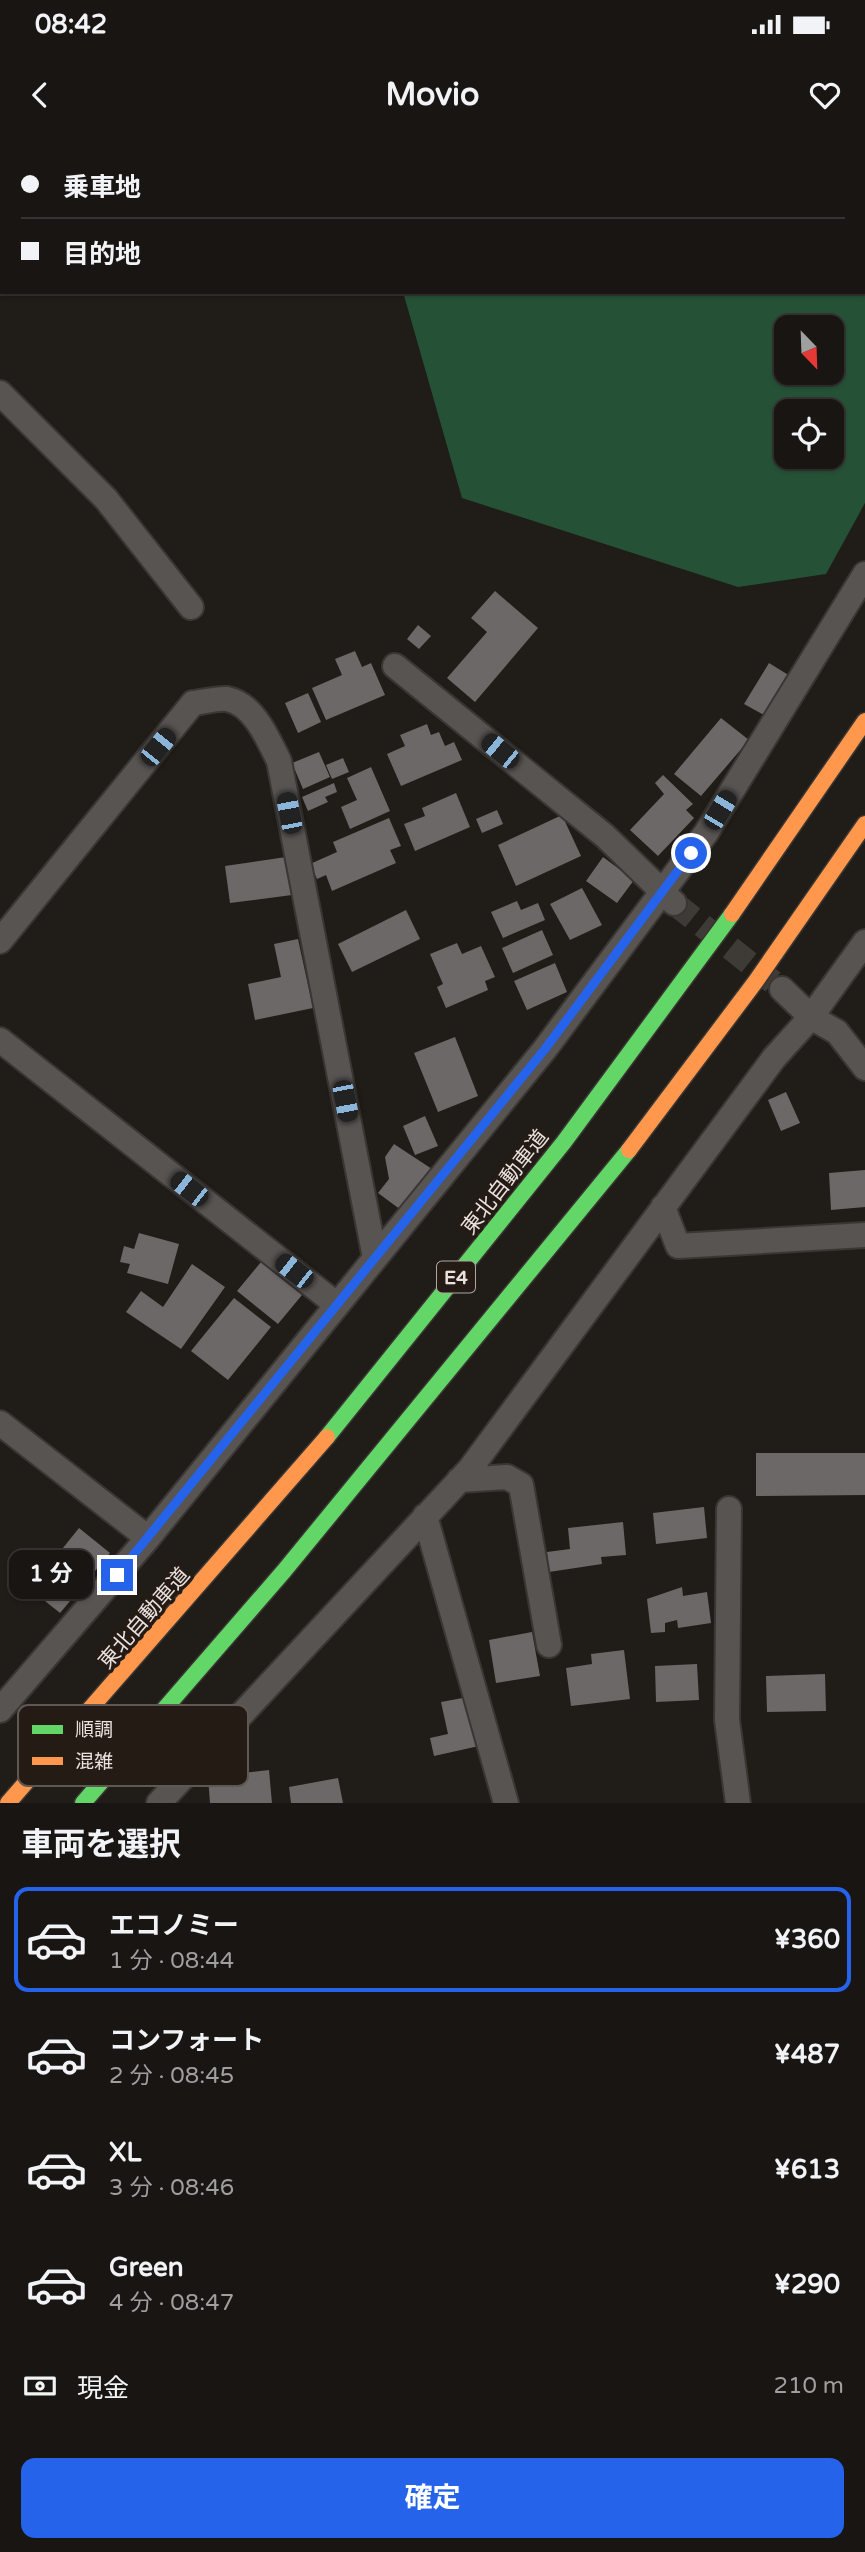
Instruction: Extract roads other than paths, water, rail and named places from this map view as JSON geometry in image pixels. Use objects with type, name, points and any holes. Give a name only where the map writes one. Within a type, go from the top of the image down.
[{"type":"highway","name":"東北自動車道","points":[[94,1705],[282,1492],[495,1229],[657,1021],[801,817],[865,721]]},
{"type":"highway","points":[[167,1705],[540,1265],[702,1055],[865,824]]},
{"type":"highway","name":"東北自動車道","points":[[8,1803],[23,1786]]},
{"type":"highway","points":[[83,1803],[98,1786]]},
{"type":"street","points":[[0,393],[106,499],[191,607]]},
{"type":"street","points":[[0,1710],[148,1538],[668,898],[865,574]]},
{"type":"street","points":[[395,666],[605,836],[668,898]]},
{"type":"street","points":[[0,941],[193,703],[226,699],[243,706],[260,726],[279,761],[375,1258]]},
{"type":"street","points":[[248,1707],[459,1480],[774,1058],[811,1017],[865,942]]},
{"type":"street","points":[[782,989],[811,1017],[837,1032],[865,1068]]},
{"type":"street","points":[[0,1040],[336,1304]]},
{"type":"street","points":[[663,1207],[678,1246],[864,1235]]},
{"type":"street","points":[[0,1423],[148,1538]]},
{"type":"street","points":[[459,1480],[507,1477],[521,1485],[549,1645]]},
{"type":"street","points":[[729,1509],[727,1720],[738,1803]]},
{"type":"street","points":[[425,1516],[506,1803]]},
{"type":"street","points":[[159,1803],[175,1786]]},
{"type":"tunnel","points":[[674,903],[773,982]]}]
